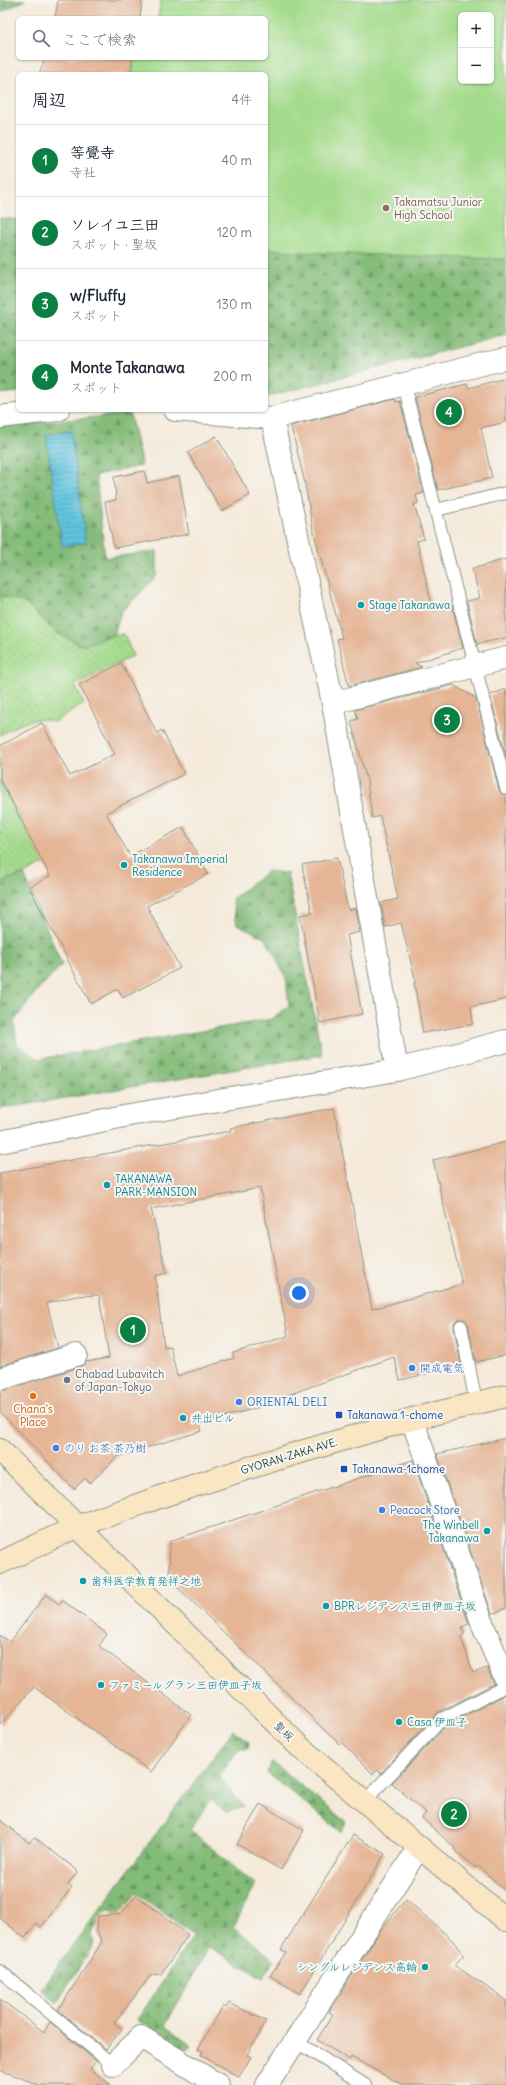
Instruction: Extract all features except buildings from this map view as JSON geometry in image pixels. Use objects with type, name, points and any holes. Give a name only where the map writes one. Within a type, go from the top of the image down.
[{"type":"street","points":[[199,412],[272,418],[506,358]]},
{"type":"street","points":[[0,417],[41,412]]},
{"type":"street","points":[[272,418],[333,703],[397,1070]]},
{"type":"street","points":[[333,703],[506,658]]},
{"type":"street","points":[[0,1142],[129,1115],[397,1070],[506,1041]]},
{"type":"street","points":[[0,1378],[76,1355]]},
{"type":"street","name":"GYORAN-ZAKA AVE.","points":[[0,1564],[76,1527],[274,1460],[412,1419],[506,1396]]},
{"type":"street","points":[[412,1419],[484,1628],[506,1680]]},
{"type":"street","name":"聖坂","points":[[0,1450],[76,1527],[301,1748],[506,1920]]},
{"type":"street","points":[[267,2085],[419,1847]]},
{"type":"street","points":[[113,2065],[141,2037],[218,2085]]},
{"type":"lane","points":[[404,385],[506,788]]},
{"type":"lane","points":[[436,510],[506,493]]},
{"type":"lane","points":[[461,1326],[476,1403]]},
{"type":"lane","points":[[365,1801],[442,1719],[506,1686]]},
{"type":"lane","points":[[0,1971],[113,2065]]},
{"type":"lane","points":[[295,2041],[365,2085]]},
{"type":"green space","points":[[0,0],[25,0],[0,13]]},
{"type":"green space","name":"Takamatsu Junior High School","points":[[161,0],[506,0],[506,259],[298,252],[268,248],[268,72],[131,72],[133,60],[268,60],[268,16],[158,16]]},
{"type":"green space","points":[[0,218],[16,220],[16,392],[0,394]]},
{"type":"green space","points":[[268,248],[298,252],[506,259],[506,335],[268,396]]},
{"type":"green space","points":[[130,414],[142,466],[96,475],[105,558],[157,551],[157,576],[121,612],[114,635],[83,646],[55,632],[25,603],[0,596],[0,426]]},
{"type":"green space","points":[[0,596],[25,603],[55,632],[83,646],[114,635],[124,634],[133,656],[75,685],[84,704],[54,722],[46,720],[32,720],[0,735]]},
{"type":"green space","points":[[0,780],[44,864],[24,874],[0,881]]},
{"type":"green space","points":[[268,871],[287,873],[322,1055],[0,1109],[0,881],[24,874],[62,965],[36,992],[14,1022],[17,1045],[39,1059],[271,1019],[289,1006],[286,978],[266,939],[237,924],[232,899]]},
{"type":"green space","points":[[233,1730],[249,1742],[248,1749],[239,1749],[219,1776],[244,1807],[227,1812],[210,1800],[190,1830],[255,1884],[234,1927],[274,1960],[263,1978],[209,1947],[165,2026],[192,2045],[187,2050],[137,2020],[194,1935],[136,1893],[119,1914],[110,1911],[101,1914],[92,1934],[94,1944],[57,2003],[41,1988]]},
{"type":"green space","points":[[272,1762],[346,1822],[341,1832],[267,1773]]},
{"type":"water","points":[[71,431],[86,543],[62,546],[46,435]]},
{"type":"place","name":"Takamatsu Junior High School","points":[[386,208]]},
{"type":"place","name":"Monte Takanawa","points":[[449,412]]},
{"type":"place","name":"Stage Takanawa","points":[[361,605]]},
{"type":"place","name":"w/Fluffy","points":[[447,720]]},
{"type":"place","name":"Takanawa Imperial Residence","points":[[124,865]]},
{"type":"place","name":"TAKANAWA PARK-MANSION","points":[[107,1185]]},
{"type":"place","name":"等覺寺","points":[[133,1330]]},
{"type":"place","name":"開成電気","points":[[412,1368]]},
{"type":"place","name":"Chabad Lubavitch of Japan-Tokyo","points":[[67,1380]]},
{"type":"place","name":"Chana's Place","points":[[33,1396]]},
{"type":"place","name":"ORIENTAL DELI","points":[[239,1402]]},
{"type":"place","name":"Takanawa 1-chome","points":[[339,1415]]},
{"type":"place","name":"井出ビル","points":[[183,1418]]},
{"type":"place","name":"のり お茶 茶乃樹","points":[[56,1448]]},
{"type":"place","name":"Takanawa-1chome","points":[[344,1469]]},
{"type":"place","name":"Peacock Store","points":[[382,1510]]},
{"type":"place","name":"The Winbell Takanawa","points":[[487,1531]]},
{"type":"place","name":"歯科医学教育発祥之地","points":[[83,1581]]},
{"type":"place","name":"BPRレジデンス三田伊皿子坂","points":[[326,1606]]},
{"type":"place","name":"ファミールグラン三田伊皿子坂","points":[[101,1685]]},
{"type":"place","name":"Casa 伊皿子","points":[[399,1722]]},
{"type":"place","name":"ソレイユ三田","points":[[454,1814]]},
{"type":"place","name":"シングルレジデンス高輪","points":[[425,1967]]}]
